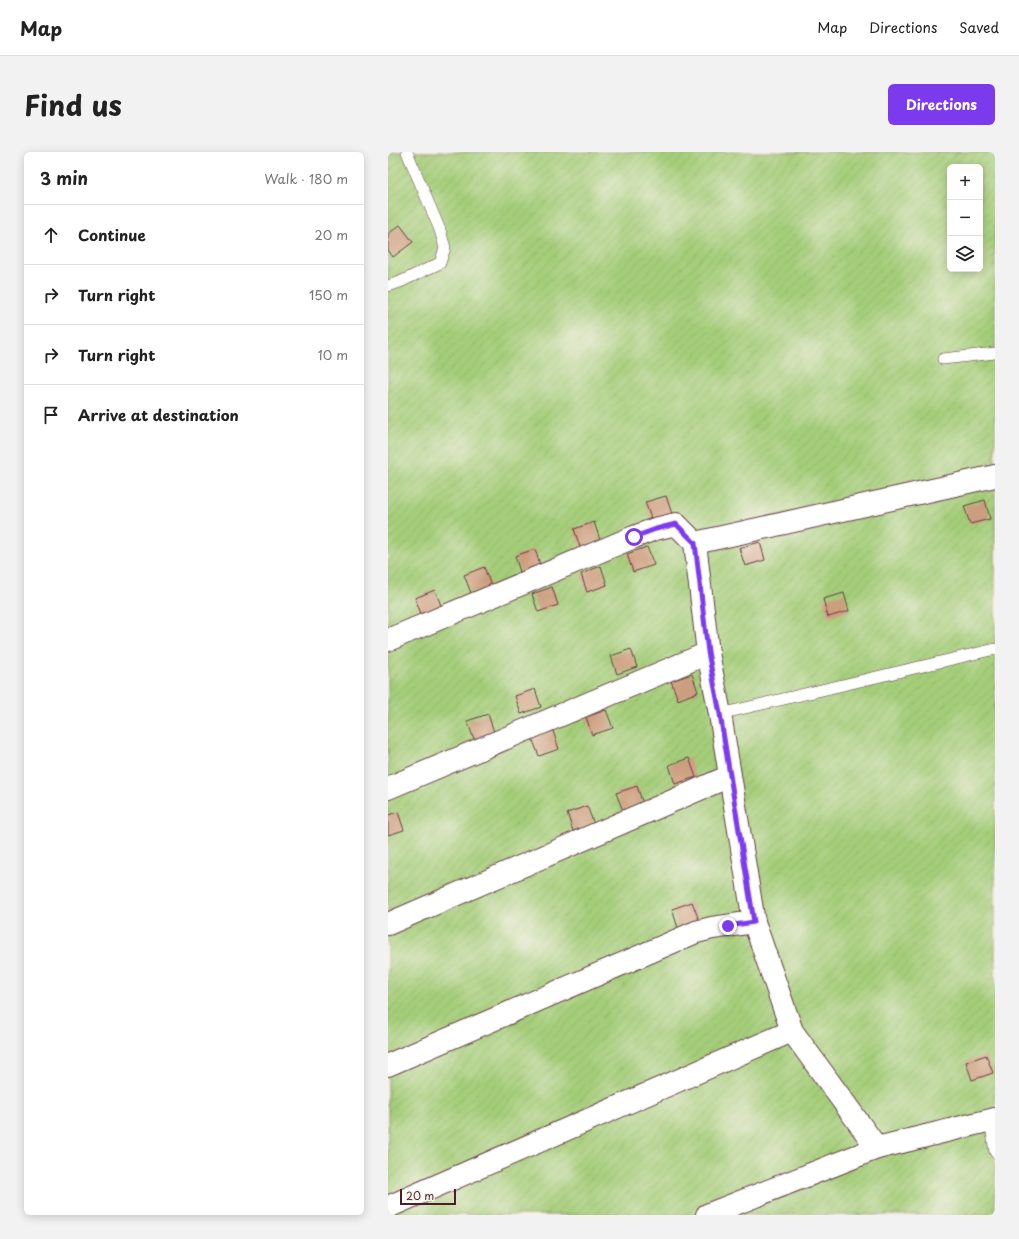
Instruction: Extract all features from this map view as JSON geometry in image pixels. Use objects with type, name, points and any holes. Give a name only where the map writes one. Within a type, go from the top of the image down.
[{"type":"street","points":[[695,543],[995,476]]},
{"type":"street","points":[[388,640],[656,529],[676,524],[695,543],[708,652],[720,714],[754,922],[792,1031],[877,1148]]},
{"type":"street","points":[[388,788],[708,652]]},
{"type":"street","points":[[388,924],[730,776]]},
{"type":"street","points":[[388,1065],[696,932],[712,928],[754,922]]},
{"type":"street","points":[[388,1207],[792,1031]]},
{"type":"street","points":[[707,1215],[877,1148],[992,1119]]},
{"type":"lane","points":[[388,286],[440,263],[445,248],[440,230],[407,152]]},
{"type":"lane","points":[[943,359],[995,353]]},
{"type":"lane","points":[[720,714],[995,649]]},
{"type":"lane","points":[[992,1119],[995,1152]]},
{"type":"green space","points":[[388,152],[995,152],[995,1215],[388,1215]]},
{"type":"building","points":[[400,225],[413,242],[393,257],[388,250],[388,234]]},
{"type":"building","points":[[666,496],[672,514],[652,521],[645,502]]},
{"type":"building","points":[[985,500],[990,519],[970,524],[964,506]]},
{"type":"building","points":[[594,522],[600,540],[580,547],[574,529]]},
{"type":"building","points":[[760,542],[765,560],[745,566],[739,548]]},
{"type":"building","points":[[647,547],[654,565],[633,572],[627,554]]},
{"type":"building","points":[[535,549],[541,568],[521,575],[515,556]]},
{"type":"building","points":[[601,566],[607,585],[587,592],[581,574]]},
{"type":"building","points":[[484,567],[491,586],[471,593],[464,575]]},
{"type":"building","points":[[552,587],[558,605],[538,612],[532,594]]},
{"type":"building","points":[[435,590],[442,608],[422,616],[415,598]]},
{"type":"building","points":[[844,593],[849,611],[828,617],[823,599]]},
{"type":"building","points":[[631,649],[637,667],[617,674],[611,656]]},
{"type":"building","points":[[692,674],[698,692],[678,700],[671,681]]},
{"type":"building","points":[[535,689],[541,707],[521,714],[515,696]]},
{"type":"building","points":[[606,710],[613,728],[592,735],[586,717]]},
{"type":"building","points":[[488,714],[494,732],[474,739],[467,721]]},
{"type":"building","points":[[553,731],[559,749],[539,756],[532,738]]},
{"type":"building","points":[[689,758],[696,777],[675,784],[669,765]]},
{"type":"building","points":[[637,786],[643,804],[623,811],[616,793]]},
{"type":"building","points":[[587,806],[594,824],[573,831],[567,813]]},
{"type":"building","points":[[398,812],[404,830],[388,835],[388,815]]},
{"type":"building","points":[[692,902],[699,920],[678,928],[672,909]]},
{"type":"building","points":[[986,1055],[993,1073],[972,1080],[966,1062]]},
{"type":"route","points":[[634,537],[676,524],[695,543],[708,652],[720,714],[754,922],[728,926]]}]
